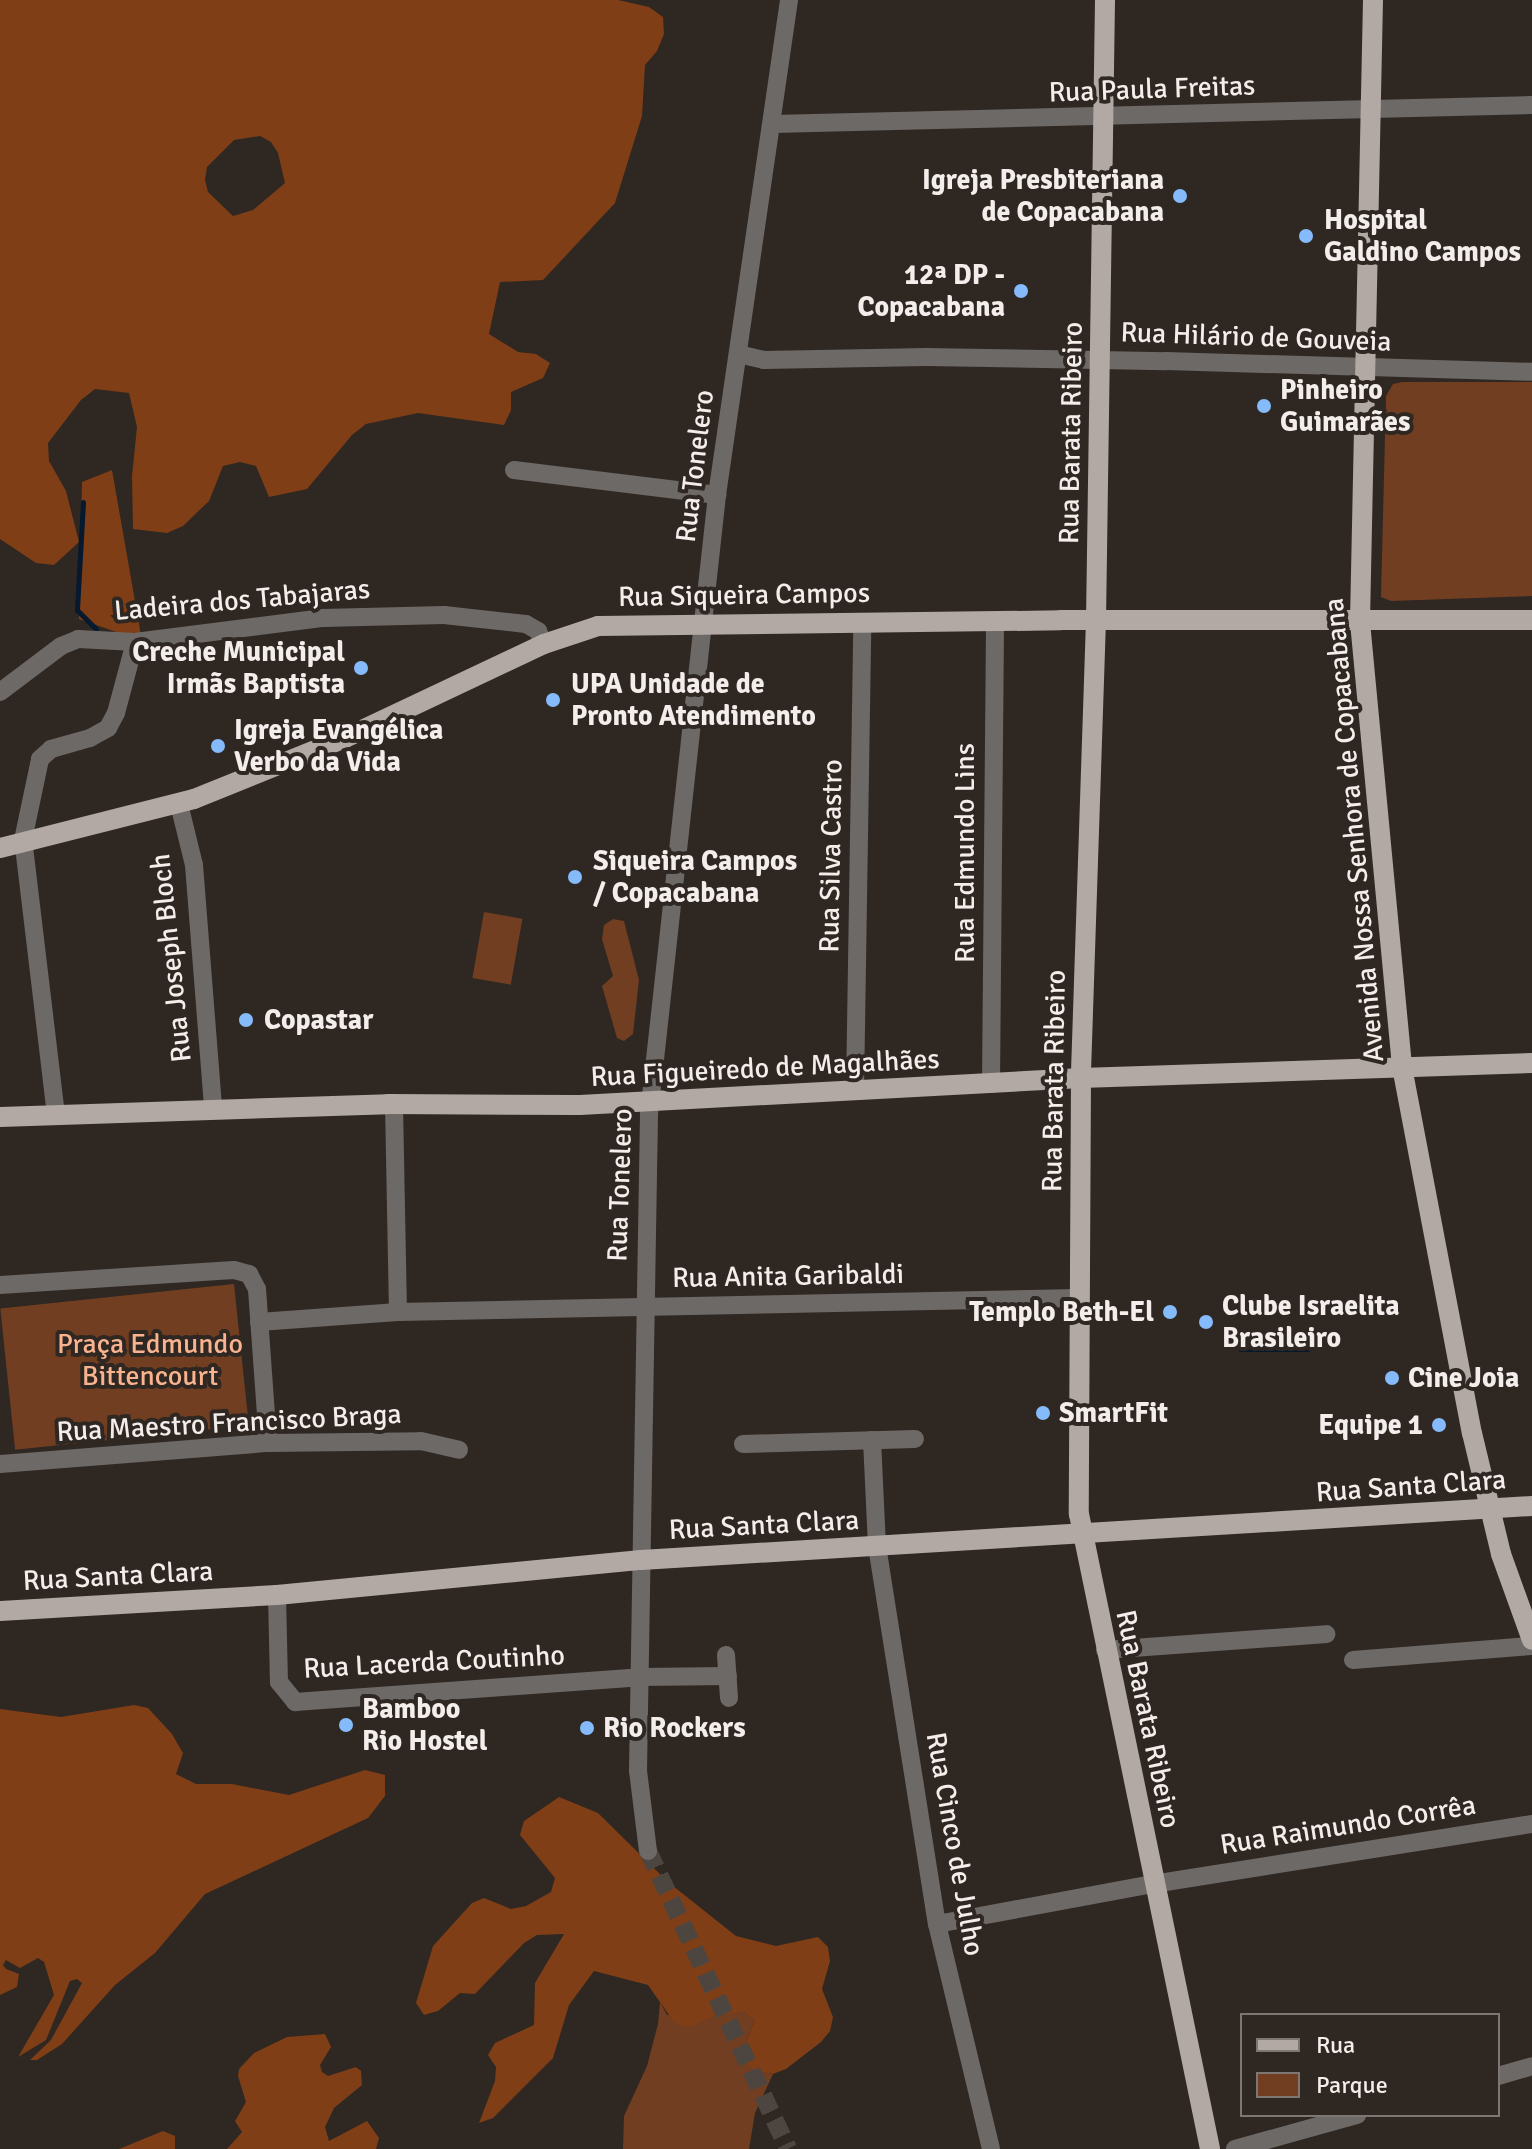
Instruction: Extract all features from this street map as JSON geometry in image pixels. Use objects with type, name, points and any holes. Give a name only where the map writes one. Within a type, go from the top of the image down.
[{"type":"main road","name":"Rua Barata Ribeiro","points":[[1105,0],[1096,620],[1081,1078],[1078,1298],[1080,1532],[1210,2149]]},
{"type":"main road","name":"Avenida Nossa Senhora de Copacabana","points":[[1373,0],[1360,622],[1402,1067],[1490,1510],[1509,1580],[1532,1640]]},
{"type":"main road","name":"Rua Siqueira Campos","points":[[0,848],[179,804],[345,738],[544,644],[598,626],[1096,620],[1532,620]]},
{"type":"main road","name":"Rua Figueiredo de Magalhães","points":[[0,1117],[213,1108],[650,1102],[1081,1078],[1532,1063]]},
{"type":"main road","name":"Rua Santa Clara","points":[[0,1611],[277,1595],[641,1560],[1532,1506]]},
{"type":"street","name":"Rua Tonelero","points":[[648,1851],[638,1771],[650,1102],[717,495],[789,0]]},
{"type":"street","name":"Rua Paula Freitas","points":[[773,124],[1103,119],[1532,105]]},
{"type":"street","name":"Rua Hilário de Gouveia","points":[[738,354],[764,360],[926,357],[1328,364],[1364,368],[1532,372]]},
{"type":"street","points":[[514,470],[717,495]]},
{"type":"street","name":"Ladeira dos Tabajaras","points":[[0,692],[71,640],[97,638],[135,642],[323,618],[444,615],[526,624],[538,631],[544,644]]},
{"type":"street","name":"Rua Edmundo Lins","points":[[991,1084],[995,621]]},
{"type":"street","name":"Rua Silva Castro","points":[[855,1091],[862,622]]},
{"type":"street","points":[[56,1115],[23,840],[40,759],[51,749],[90,738],[108,728],[116,713],[135,642]]},
{"type":"street","name":"Rua Joseph Bloch","points":[[179,804],[194,865],[213,1108]]},
{"type":"street","points":[[394,1104],[398,1312]]},
{"type":"street","points":[[0,1285],[241,1271],[255,1281],[268,1443]]},
{"type":"street","name":"Rua Anita Garibaldi","points":[[259,1322],[398,1312],[1078,1298]]},
{"type":"street","points":[[743,1444],[915,1439]]},
{"type":"street","name":"Rua Cinco de Julho","points":[[872,1440],[877,1546],[937,1924],[991,2149]]},
{"type":"street","name":"Rua Maestro Francisco Braga","points":[[0,1464],[268,1443],[421,1441],[459,1450]]},
{"type":"street","name":"Rua Lacerda Coutinho","points":[[277,1595],[279,1682],[295,1702],[640,1677]]},
{"type":"street","points":[[1105,1650],[1326,1634]]},
{"type":"street","points":[[1353,1660],[1532,1646]]},
{"type":"street","points":[[726,1655],[729,1698]]},
{"type":"street","points":[[640,1677],[728,1676]]},
{"type":"street","name":"Rua Raimundo Corrêa","points":[[937,1924],[1153,1884],[1532,1824]]},
{"type":"street","points":[[1500,2075],[1532,2066]]},
{"type":"street","points":[[1235,2149],[1350,2117]]},
{"type":"green space","points":[[1532,382],[1532,596],[1391,601],[1381,597],[1386,396],[1393,384]]},
{"type":"green space","points":[[484,912],[522,919],[511,985],[472,978]]},
{"type":"green space","points":[[613,919],[624,921],[639,980],[633,1034],[624,1041],[617,1038],[602,986],[613,976],[602,939],[604,925]]},
{"type":"green space","name":"Praça Edmundo Bittencourt","points":[[234,1284],[249,1425],[15,1450],[0,1309]]},
{"type":"green space","points":[[660,2002],[667,2015],[744,2012],[754,2021],[744,2048],[758,2072],[773,2074],[755,2113],[749,2149],[623,2149],[624,2116],[647,2066],[658,2024]]},
{"type":"shaded area","points":[[0,0],[618,0],[649,7],[663,17],[664,34],[657,51],[645,65],[642,116],[615,203],[543,280],[500,282],[489,334],[518,352],[536,354],[550,363],[543,378],[511,392],[511,410],[504,425],[418,413],[366,424],[352,435],[307,489],[269,497],[256,466],[240,462],[223,466],[209,501],[183,526],[167,533],[133,529],[132,476],[137,427],[129,393],[95,389],[81,400],[48,443],[49,461],[66,491],[79,542],[54,565],[36,563],[0,539]],"holes":[[[260,136],[271,142],[278,153],[285,183],[253,210],[233,216],[208,192],[205,180],[207,167],[234,140]]]},
{"type":"shaded area","points":[[112,470],[142,641],[79,619],[82,482]]},
{"type":"shaded area","points":[[134,1705],[148,1708],[172,1734],[183,1753],[176,1774],[196,1784],[232,1784],[289,1795],[365,1770],[385,1775],[385,1796],[368,1818],[205,1894],[155,1953],[115,1985],[62,2044],[37,2060],[30,2060],[51,2040],[82,1983],[77,1979],[70,1981],[46,2040],[18,2057],[54,1995],[44,1962],[38,1958],[20,1968],[6,1960],[3,1965],[6,1969],[19,1974],[17,1987],[0,1995],[0,1709],[61,1717]]},
{"type":"shaded area","points":[[559,1797],[598,1813],[668,1882],[736,1936],[776,1946],[818,1937],[828,1947],[830,1961],[822,1989],[833,2017],[830,2031],[821,2042],[786,2069],[773,2074],[758,2072],[746,2063],[744,2048],[754,2021],[744,2012],[716,2015],[691,2027],[676,2025],[648,1985],[594,1971],[569,2005],[553,2058],[493,2118],[479,2123],[495,2081],[496,2067],[488,2055],[495,2043],[534,2025],[535,1983],[564,1934],[537,1935],[524,1943],[475,1994],[460,1993],[438,2011],[424,2015],[416,2003],[433,1946],[472,1903],[484,1898],[511,1909],[526,1906],[551,1892],[555,1878],[520,1835],[524,1821]]},
{"type":"shaded area","points":[[325,2034],[331,2047],[320,2065],[322,2072],[328,2076],[356,2067],[361,2071],[362,2085],[334,2108],[325,2127],[329,2141],[367,2121],[379,2138],[376,2149],[227,2149],[242,2132],[235,2121],[246,2102],[238,2076],[239,2069],[254,2053],[287,2037]]},
{"type":"shaded area","points":[[163,2131],[175,2136],[175,2149],[119,2149]]},
{"type":"water","points":[[1310,1329],[1310,1352],[1239,1352],[1240,1334]]},
{"type":"waterway","points":[[83,502],[77,610],[96,629]]},
{"type":"tunnel","points":[[648,1851],[788,2149]]},
{"type":"place","name":"Igreja Presbiteriana de Copacabana","points":[[1180,196]]},
{"type":"place","name":"Hospital Galdino Campos","points":[[1306,236]]},
{"type":"place","name":"12ª DP - Copacabana","points":[[1021,291]]},
{"type":"place","name":"Pinheiro Guimarães","points":[[1264,406]]},
{"type":"place","name":"Creche Municipal Irmãs Baptista","points":[[361,668]]},
{"type":"place","name":"UPA Unidade de Pronto Atendimento","points":[[553,700]]},
{"type":"place","name":"Igreja Evangélica Verbo da Vida","points":[[218,746]]},
{"type":"place","name":"Siqueira Campos / Copacabana","points":[[575,877]]},
{"type":"place","name":"Copastar","points":[[246,1020]]},
{"type":"place","name":"Templo Beth-El","points":[[1170,1312]]},
{"type":"place","name":"Clube Israelita Brasileiro","points":[[1206,1322]]},
{"type":"place","name":"Cine Joia","points":[[1392,1378]]},
{"type":"place","name":"SmartFit","points":[[1043,1413]]},
{"type":"place","name":"Equipe 1","points":[[1439,1425]]},
{"type":"place","name":"Bamboo Rio Hostel","points":[[346,1725]]},
{"type":"place","name":"Rio Rockers","points":[[587,1728]]}]
